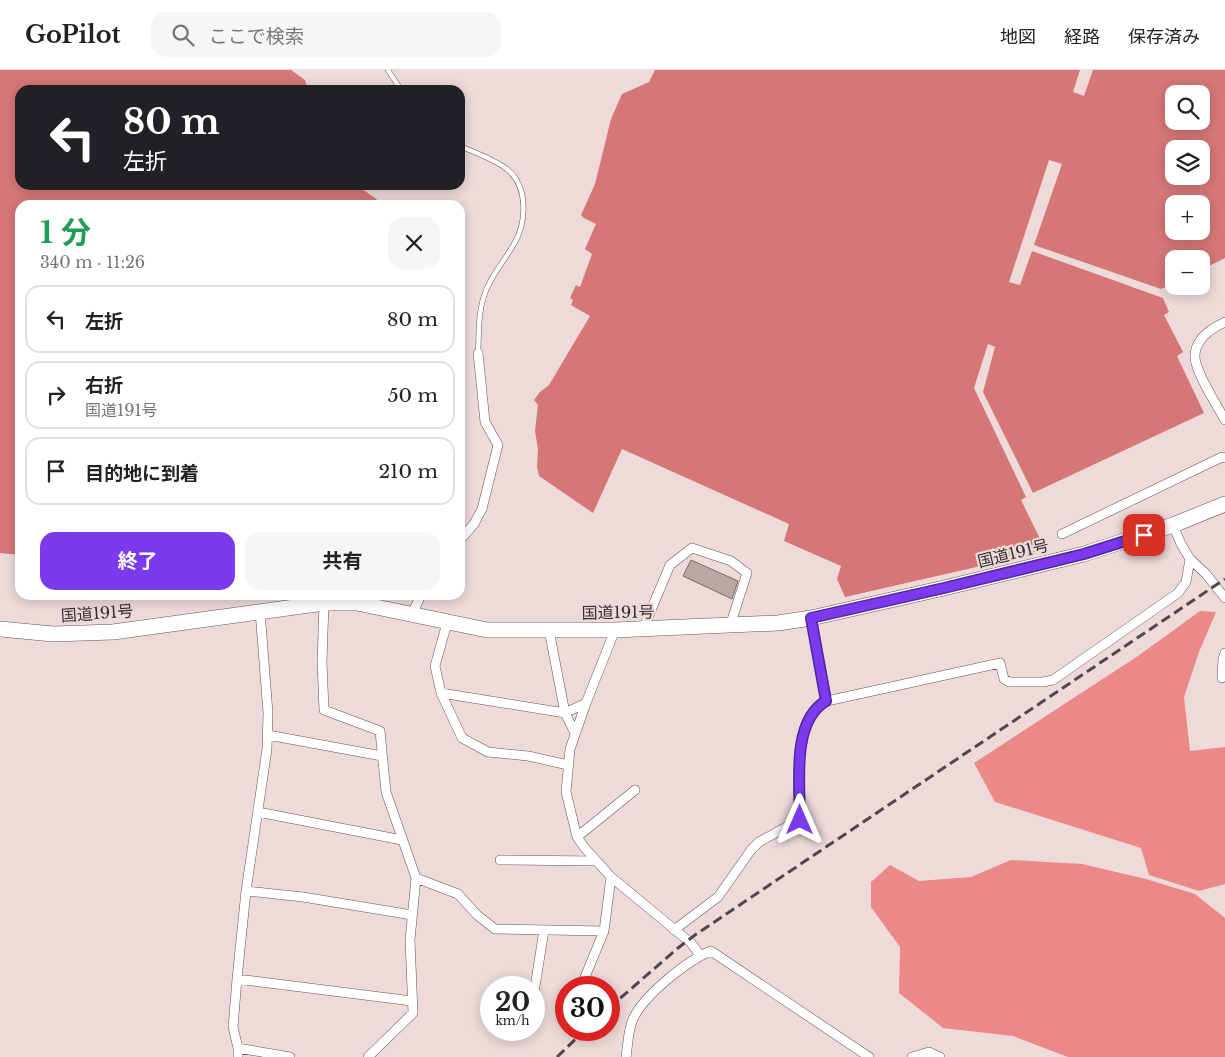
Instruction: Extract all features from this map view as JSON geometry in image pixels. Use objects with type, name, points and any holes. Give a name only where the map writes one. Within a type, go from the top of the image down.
[{"type":"highway","name":"国道191号","points":[[0,629],[53,634],[113,632],[324,603],[357,603],[487,630],[615,630],[778,623],[811,618],[1084,554],[1173,525],[1225,504]]},
{"type":"street","points":[[1225,322],[1214,327],[1204,335],[1194,356],[1199,371],[1225,420]]},
{"type":"street","points":[[465,534],[482,510],[498,445],[485,422],[478,353]]},
{"type":"street","points":[[1062,534],[1225,458]]},
{"type":"street","points":[[1173,525],[1180,544],[1190,559],[1206,574],[1225,598]]},
{"type":"street","points":[[643,629],[670,566],[692,548],[731,561],[747,573],[730,626]]},
{"type":"street","points":[[674,930],[718,897],[752,850],[760,842],[800,820],[800,750],[804,728],[811,714],[818,706],[826,701],[1000,663],[1004,679],[1009,682],[1044,682],[1053,680],[1178,593],[1186,582],[1190,559]]},
{"type":"street","points":[[412,614],[419,600]]},
{"type":"street","points":[[324,603],[322,662],[324,710],[380,731],[386,792],[416,878],[410,940],[413,1013],[368,1057]]},
{"type":"street","points":[[260,611],[268,735],[246,890],[233,1027],[238,1052],[290,1057]]},
{"type":"street","points":[[811,618],[826,701]]},
{"type":"street","points":[[447,623],[435,666],[441,693],[462,738],[488,752],[528,756],[568,765]]},
{"type":"street","points":[[550,630],[566,712],[575,734]]},
{"type":"street","points":[[615,630],[570,749],[566,792],[578,837],[596,861],[611,877],[691,943],[700,956]]},
{"type":"street","points":[[1222,678],[1225,653]]},
{"type":"street","points":[[441,693],[566,712],[586,703]]},
{"type":"street","points":[[268,735],[382,756]]},
{"type":"street","points":[[578,837],[635,790]]},
{"type":"street","points":[[258,812],[402,840]]},
{"type":"street","points":[[500,860],[596,861]]},
{"type":"street","points":[[587,976],[604,931],[611,877]]},
{"type":"street","points":[[416,878],[458,894],[478,915],[495,929],[604,931]]},
{"type":"street","points":[[246,890],[303,897],[412,915]]},
{"type":"street","points":[[537,976],[544,930]]},
{"type":"street","points":[[626,1057],[630,1026],[644,1000],[700,956],[712,951],[868,1057]]},
{"type":"street","points":[[237,979],[412,1001]]},
{"type":"street","points":[[912,1057],[929,1052],[940,1057]]},
{"type":"lane","points":[[388,70],[398,85]]},
{"type":"lane","points":[[465,148],[508,170],[517,180],[522,198],[524,217],[515,242],[491,278],[483,297],[479,319],[478,353]]},
{"type":"shaded area","points":[[0,70],[291,70],[305,80],[306,85],[15,85],[15,190],[364,190],[377,200],[15,200],[15,554],[0,553]]},
{"type":"shaded area","points":[[655,70],[1080,70],[1073,92],[1084,96],[1093,70],[1225,70],[1225,258],[1210,266],[1210,250],[1165,250],[1165,287],[1161,289],[1034,245],[1062,164],[1049,160],[1009,282],[1020,285],[1032,251],[1163,298],[1169,312],[1164,315],[1183,352],[1177,356],[1204,413],[1033,493],[983,392],[995,347],[988,344],[974,388],[1026,497],[1021,500],[1046,551],[845,597],[837,579],[841,566],[784,541],[789,524],[622,449],[593,513],[539,476],[535,431],[538,405],[534,400],[549,385],[590,316],[571,305],[573,300],[570,298],[576,285],[580,287],[592,254],[585,249],[596,224],[581,215],[595,184],[611,119],[622,94],[649,82]]},
{"type":"shaded area","points":[[1200,611],[1216,612],[1199,652],[1184,697],[1190,751],[1225,747],[1225,884],[1199,891],[1149,875],[1141,848],[995,802],[974,763],[1138,656]]},
{"type":"shaded area","points":[[1011,860],[1082,864],[1146,879],[1195,894],[1225,918],[1225,1057],[1068,1057],[1013,1036],[943,1028],[899,993],[900,947],[871,907],[871,882],[890,865],[919,881],[971,877]]},
{"type":"building","points":[[691,560],[738,581],[732,599],[683,576]]},
{"type":"railway","points":[[620,998],[695,935],[1225,579]]},
{"type":"railway","points":[[557,1057],[574,1041]]},
{"type":"route","points":[[800,820],[800,750],[804,728],[811,714],[826,701],[811,618],[1084,554],[1144,535]]}]
